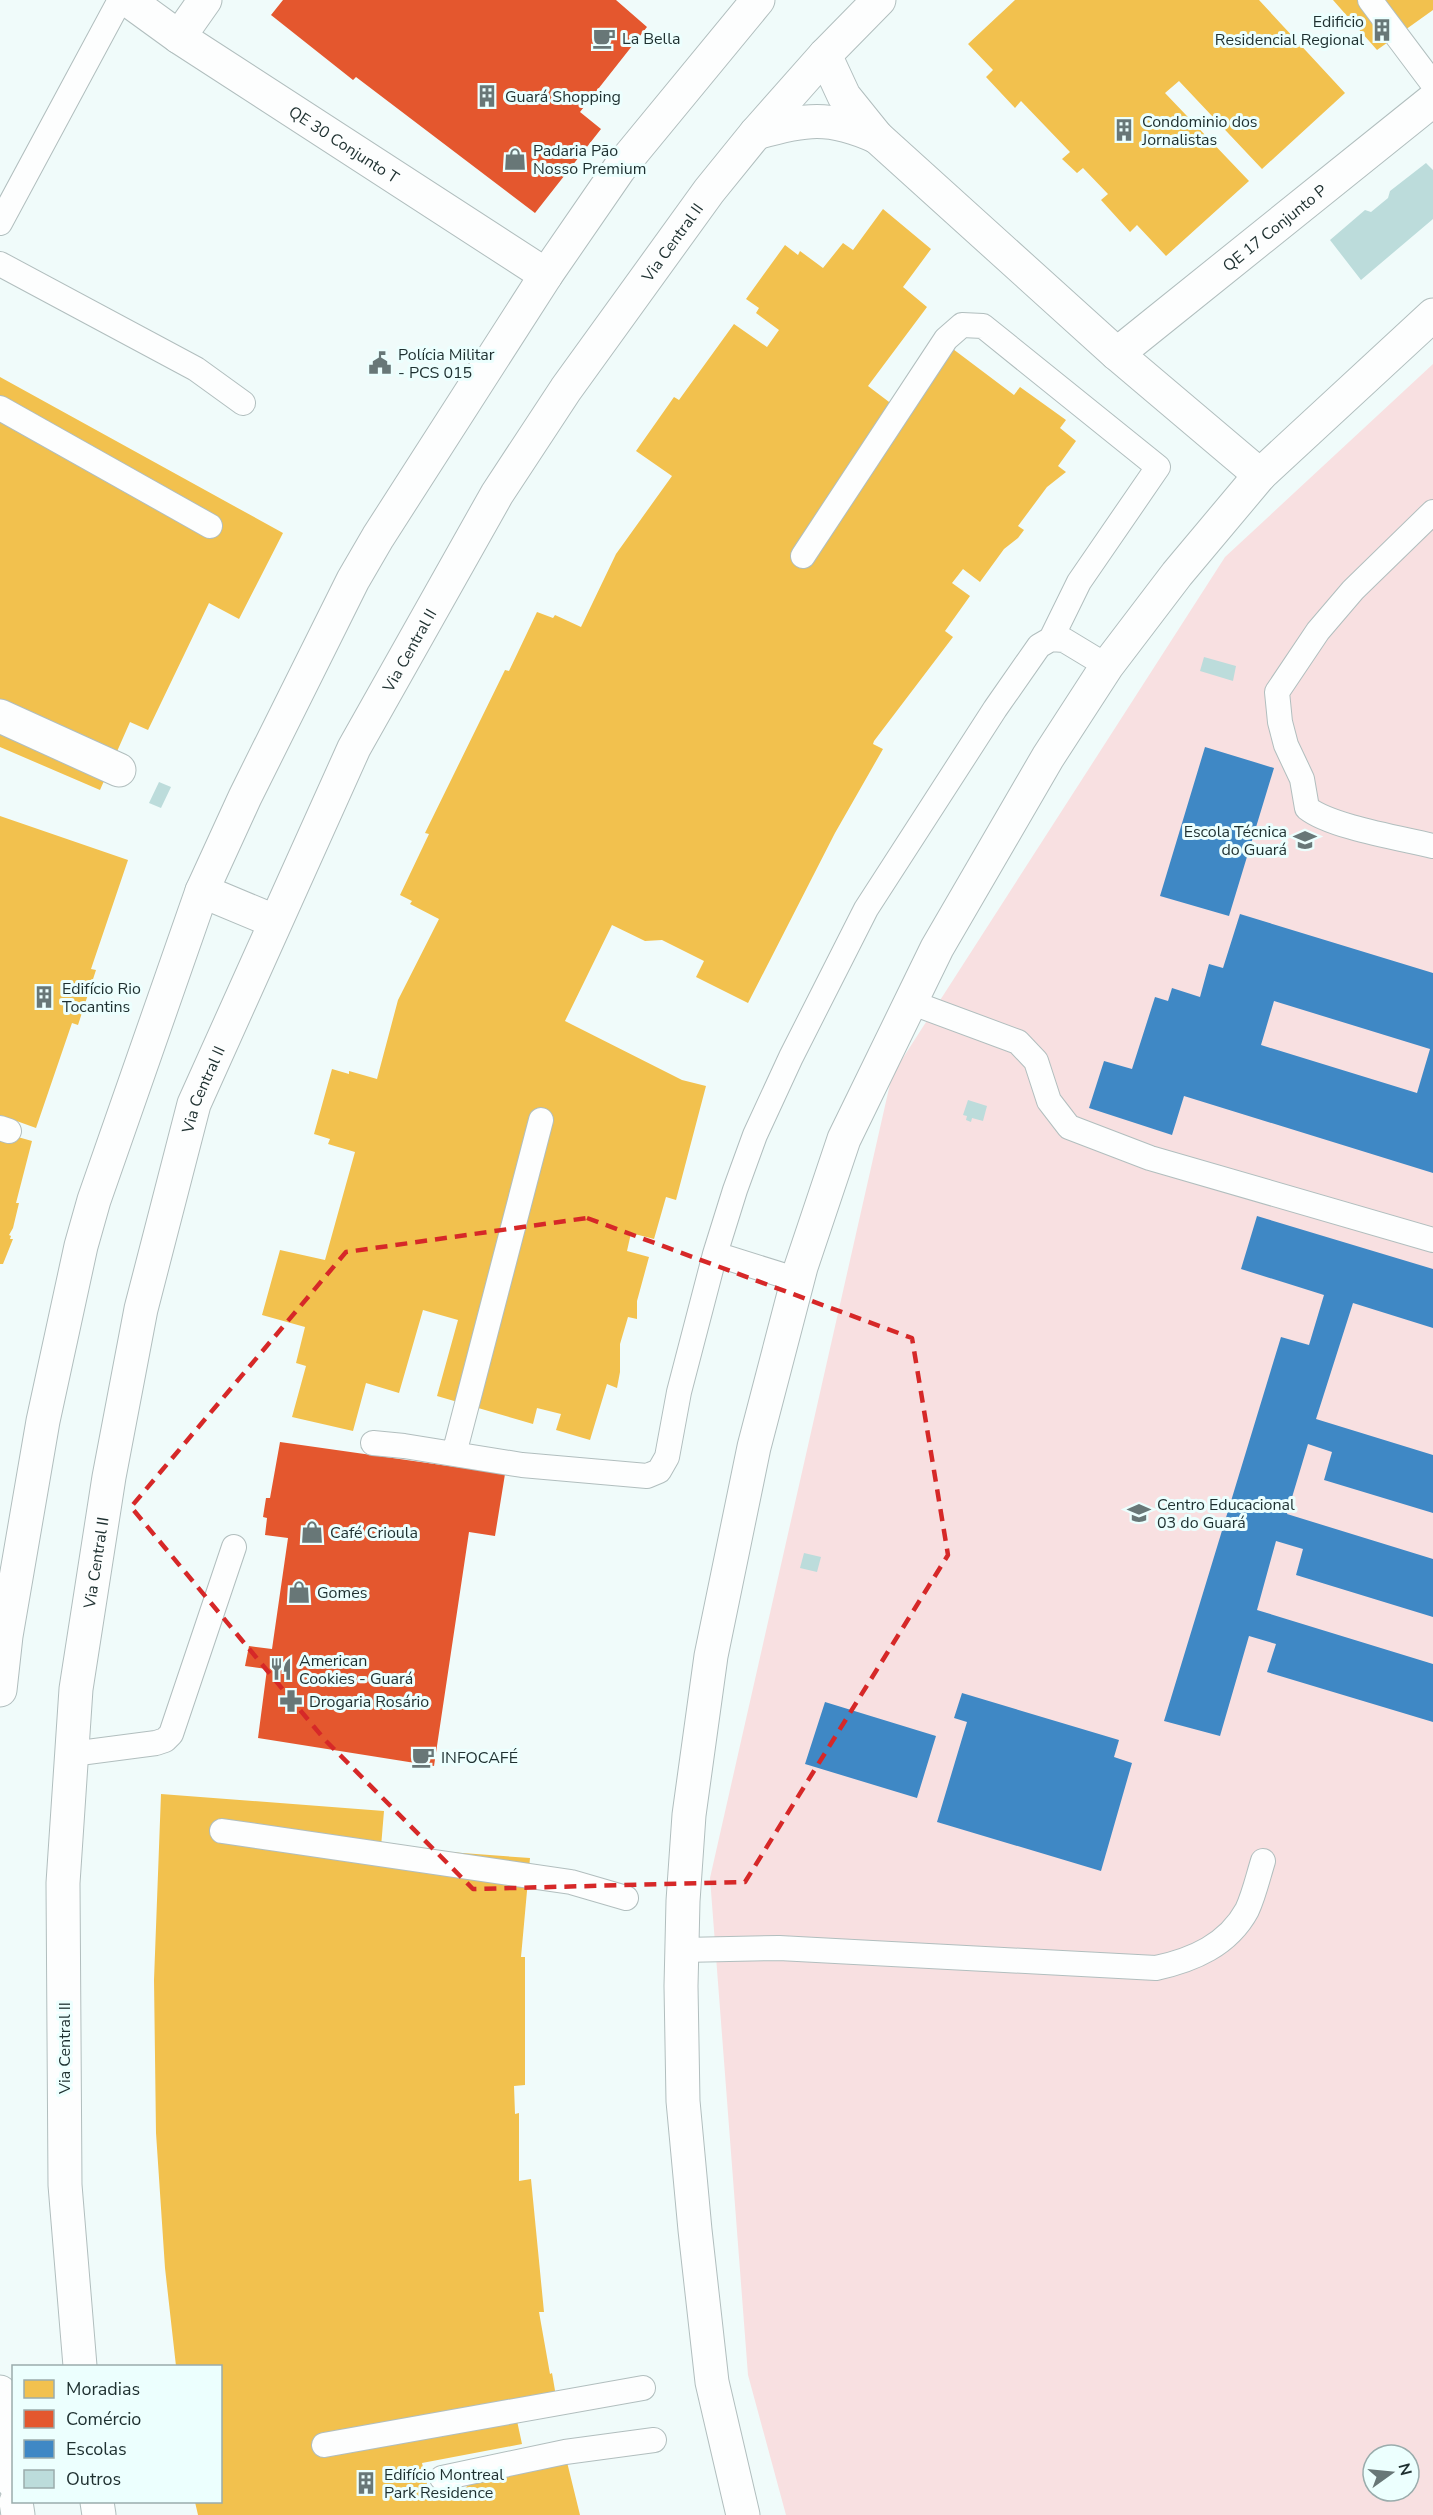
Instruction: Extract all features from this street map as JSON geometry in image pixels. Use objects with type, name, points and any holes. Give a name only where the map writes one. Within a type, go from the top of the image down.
[{"type":"street","name":"QE 30 Conjunto T","points":[[128,0],[179,37],[546,275]]},
{"type":"street","points":[[179,37],[206,0]]},
{"type":"street","points":[[0,1690],[6,1636],[43,1421],[81,1246],[126,1105],[202,891],[245,797],[353,580],[378,537],[546,275],[638,145],[758,0]]},
{"type":"street","name":"Via Central II","points":[[80,2365],[65,2185],[63,1883],[76,1689],[109,1477],[141,1309],[194,1104],[274,921],[354,748],[497,494],[573,380],[709,191],[756,133],[825,55],[879,0]]},
{"type":"street","points":[[825,55],[844,96],[877,137],[1117,354],[1260,475]]},
{"type":"street","name":"QE 17 Conjunto P","points":[[1117,354],[1433,99]]},
{"type":"street","points":[[756,133],[808,120],[855,127],[877,137]]},
{"type":"street","points":[[743,2515],[712,2382],[695,2230],[683,2101],[681,1986],[683,1901],[689,1815],[711,1656],[753,1447],[798,1280],[844,1139],[937,948],[1048,757],[1107,666],[1177,574],[1260,475],[1433,315]]},
{"type":"street","points":[[0,716],[118,770]]},
{"type":"street","points":[[202,891],[274,921]]},
{"type":"street","points":[[0,2392],[12,2469]]},
{"type":"lane","points":[[0,223],[120,0]]},
{"type":"lane","points":[[1370,0],[1433,84]]},
{"type":"lane","points":[[0,264],[196,369],[243,403]]},
{"type":"lane","points":[[373,1443],[522,1465],[647,1476],[659,1471],[667,1456],[679,1392],[715,1254],[735,1190],[756,1135],[791,1057],[866,909],[995,709],[1039,646],[1051,639],[1079,582],[1158,467],[983,326],[962,325],[946,339],[803,556]]},
{"type":"lane","points":[[0,408],[210,526]]},
{"type":"lane","points":[[1433,512],[1353,590],[1318,631],[1277,692],[1280,722],[1286,745],[1302,779],[1307,808],[1317,815],[1341,823],[1433,846]]},
{"type":"lane","points":[[1051,639],[1064,640],[1077,645],[1107,666]]},
{"type":"lane","points":[[910,1002],[1018,1042],[1036,1061],[1049,1101],[1069,1127],[1150,1158],[1433,1240]]},
{"type":"lane","points":[[454,1454],[541,1120]]},
{"type":"lane","points":[[715,1254],[798,1280]]},
{"type":"lane","points":[[72,1754],[156,1743],[165,1740],[171,1734],[234,1547]]},
{"type":"lane","points":[[222,1831],[571,1882],[626,1898]]},
{"type":"lane","points":[[683,1950],[779,1948],[842,1950],[1156,1968],[1181,1963],[1209,1950],[1231,1931],[1247,1910],[1263,1861]]},
{"type":"lane","points":[[324,2445],[643,2388]]},
{"type":"lane","points":[[442,2478],[565,2452],[654,2440]]},
{"type":"highlighted area","points":[[587,1218],[912,1338],[948,1555],[745,1882],[473,1889],[325,1740],[131,1507],[346,1252]]},
{"type":"shaded area","points":[[1433,364],[1433,2515],[786,2515],[748,2375],[710,1878],[892,1075],[1225,557]]},
{"type":"building: Moradias","name":"Condominio dos Jornalistas","points":[[1015,0],[1259,0],[1345,93],[1262,169],[1179,81],[1165,93],[1249,181],[1166,256],[1137,225],[1130,232],[1101,200],[1108,194],[1083,168],[1077,173],[1062,159],[1070,152],[1021,101],[1015,108],[986,77],[993,70],[968,44]]},
{"type":"building: Moradias","name":"Edificio Residencial Regional","points":[[1333,0],[1433,0],[1433,10],[1377,50]]},
{"type":"building: Moradias","points":[[883,209],[931,249],[903,287],[927,307],[868,386],[897,408],[945,343],[1014,395],[1020,387],[1066,420],[1060,428],[1076,441],[1058,466],[1066,472],[1047,487],[1018,526],[1024,530],[1004,549],[980,582],[963,569],[952,583],[970,596],[945,631],[953,637],[874,741],[873,744],[883,749],[835,833],[748,1003],[696,977],[704,961],[662,940],[645,941],[612,925],[565,1021],[682,1080],[706,1086],[676,1200],[666,1197],[654,1239],[631,1233],[627,1251],[649,1257],[637,1301],[637,1319],[628,1317],[620,1344],[620,1372],[617,1388],[607,1384],[590,1440],[556,1430],[561,1414],[537,1408],[533,1424],[437,1396],[458,1320],[423,1310],[399,1393],[366,1383],[353,1431],[292,1417],[306,1366],[296,1363],[305,1327],[262,1315],[280,1250],[325,1260],[355,1152],[328,1144],[330,1139],[314,1134],[332,1069],[377,1079],[398,1000],[439,919],[410,904],[412,901],[400,895],[429,834],[425,833],[505,670],[509,671],[537,612],[553,618],[555,615],[581,627],[616,554],[672,476],[636,451],[674,397],[679,400],[734,324],[767,347],[779,330],[756,313],[759,308],[746,299],[785,245],[798,255],[800,251],[823,268],[843,243],[853,250]]},
{"type":"building: Moradias","points":[[0,377],[283,533],[239,619],[209,603],[148,730],[130,722],[100,790],[0,747]]},
{"type":"building: Moradias","name":"Edifício Rio Tocantins","points":[[0,816],[128,860],[91,969],[96,970],[78,1025],[72,1023],[36,1128],[0,1115]]},
{"type":"building: Moradias","points":[[0,1132],[32,1141],[16,1203],[19,1203],[13,1228],[9,1235],[10,1239],[13,1239],[3,1264],[0,1264]]},
{"type":"building: Moradias","points":[[161,1794],[384,1811],[381,1847],[530,1858],[521,1957],[525,1957],[525,2085],[514,2086],[515,2114],[519,2113],[519,2181],[531,2179],[544,2312],[539,2312],[558,2408],[516,2416],[522,2444],[422,2463],[430,2497],[462,2490],[480,2477],[567,2462],[580,2515],[198,2515],[195,2503],[222,2503],[222,2365],[176,2365],[165,2268],[156,2133],[154,1980]]},
{"type":"building: Comércio","name":"Guará Shopping","points":[[283,0],[616,0],[647,27],[580,112],[601,129],[535,213],[356,77],[353,80],[271,15]]},
{"type":"building: Comércio","points":[[280,1442],[505,1474],[495,1536],[469,1532],[434,1766],[258,1738],[267,1669],[245,1666],[249,1646],[272,1649],[288,1538],[265,1535],[267,1518],[263,1517],[266,1498],[270,1498]]},
{"type":"building: Escolas","points":[[1205,747],[1274,768],[1229,916],[1160,896]]},
{"type":"building: Escolas","points":[[1240,914],[1433,973],[1433,1173],[1184,1096],[1172,1135],[1089,1108],[1104,1061],[1132,1069],[1155,997],[1168,1001],[1172,988],[1200,997],[1209,964],[1223,968]],"holes":[[[1274,1001],[1430,1049],[1417,1093],[1261,1045]]]},
{"type":"building: Escolas","points":[[1257,1216],[1433,1269],[1433,1328],[1353,1303],[1316,1419],[1433,1455],[1433,1513],[1324,1480],[1332,1452],[1308,1444],[1287,1514],[1433,1559],[1433,1617],[1296,1575],[1303,1549],[1276,1541],[1257,1610],[1433,1664],[1433,1722],[1267,1672],[1276,1644],[1249,1636],[1220,1736],[1164,1721],[1281,1337],[1309,1345],[1324,1295],[1241,1269]]},
{"type":"building: Escolas","points":[[962,1693],[1119,1740],[1114,1757],[1132,1763],[1101,1871],[937,1822],[967,1722],[954,1718]]},
{"type":"building: Escolas","points":[[825,1702],[936,1736],[917,1798],[805,1764]]},
{"type":"building: Outros","points":[[1426,163],[1433,170],[1433,219],[1361,280],[1330,240],[1365,210],[1371,212],[1388,198],[1390,191]]},
{"type":"building: Outros","points":[[1204,657],[1236,666],[1233,681],[1200,671]]},
{"type":"building: Outros","points":[[159,782],[171,787],[161,808],[149,803]]},
{"type":"building: Outros","points":[[968,1100],[987,1106],[983,1121],[972,1118],[971,1122],[966,1120],[967,1116],[963,1115]]},
{"type":"building: Outros","points":[[804,1553],[821,1557],[817,1572],[800,1568]]},
{"type":"place","name":"Edificio Residencial Regional","points":[[1382,30]]},
{"type":"place","name":"La Bella","points":[[604,38]]},
{"type":"place","name":"Guará Shopping","points":[[487,96]]},
{"type":"place","name":"Condominio dos Jornalistas","points":[[1124,130]]},
{"type":"place","name":"Padaria Pão Nosso Premium","points":[[515,159]]},
{"type":"place","name":"Polícia Militar - PCS 015","points":[[380,363]]},
{"type":"place","name":"Escola Técnica do Guará","points":[[1305,840]]},
{"type":"place","name":"Edifício Rio Tocantins","points":[[44,997]]},
{"type":"place","name":"Centro Educacional 03 do Guará","points":[[1139,1513]]},
{"type":"place","name":"Café Crioula","points":[[312,1532]]},
{"type":"place","name":"Gomes","points":[[299,1592]]},
{"type":"place","name":"American Cookies - Guará","points":[[281,1669]]},
{"type":"place","name":"Drogaria Rosário","points":[[291,1701]]},
{"type":"place","name":"INFOCAFÉ","points":[[423,1757]]},
{"type":"place","name":"Edifício Montreal Park Residence","points":[[366,2483]]}]
